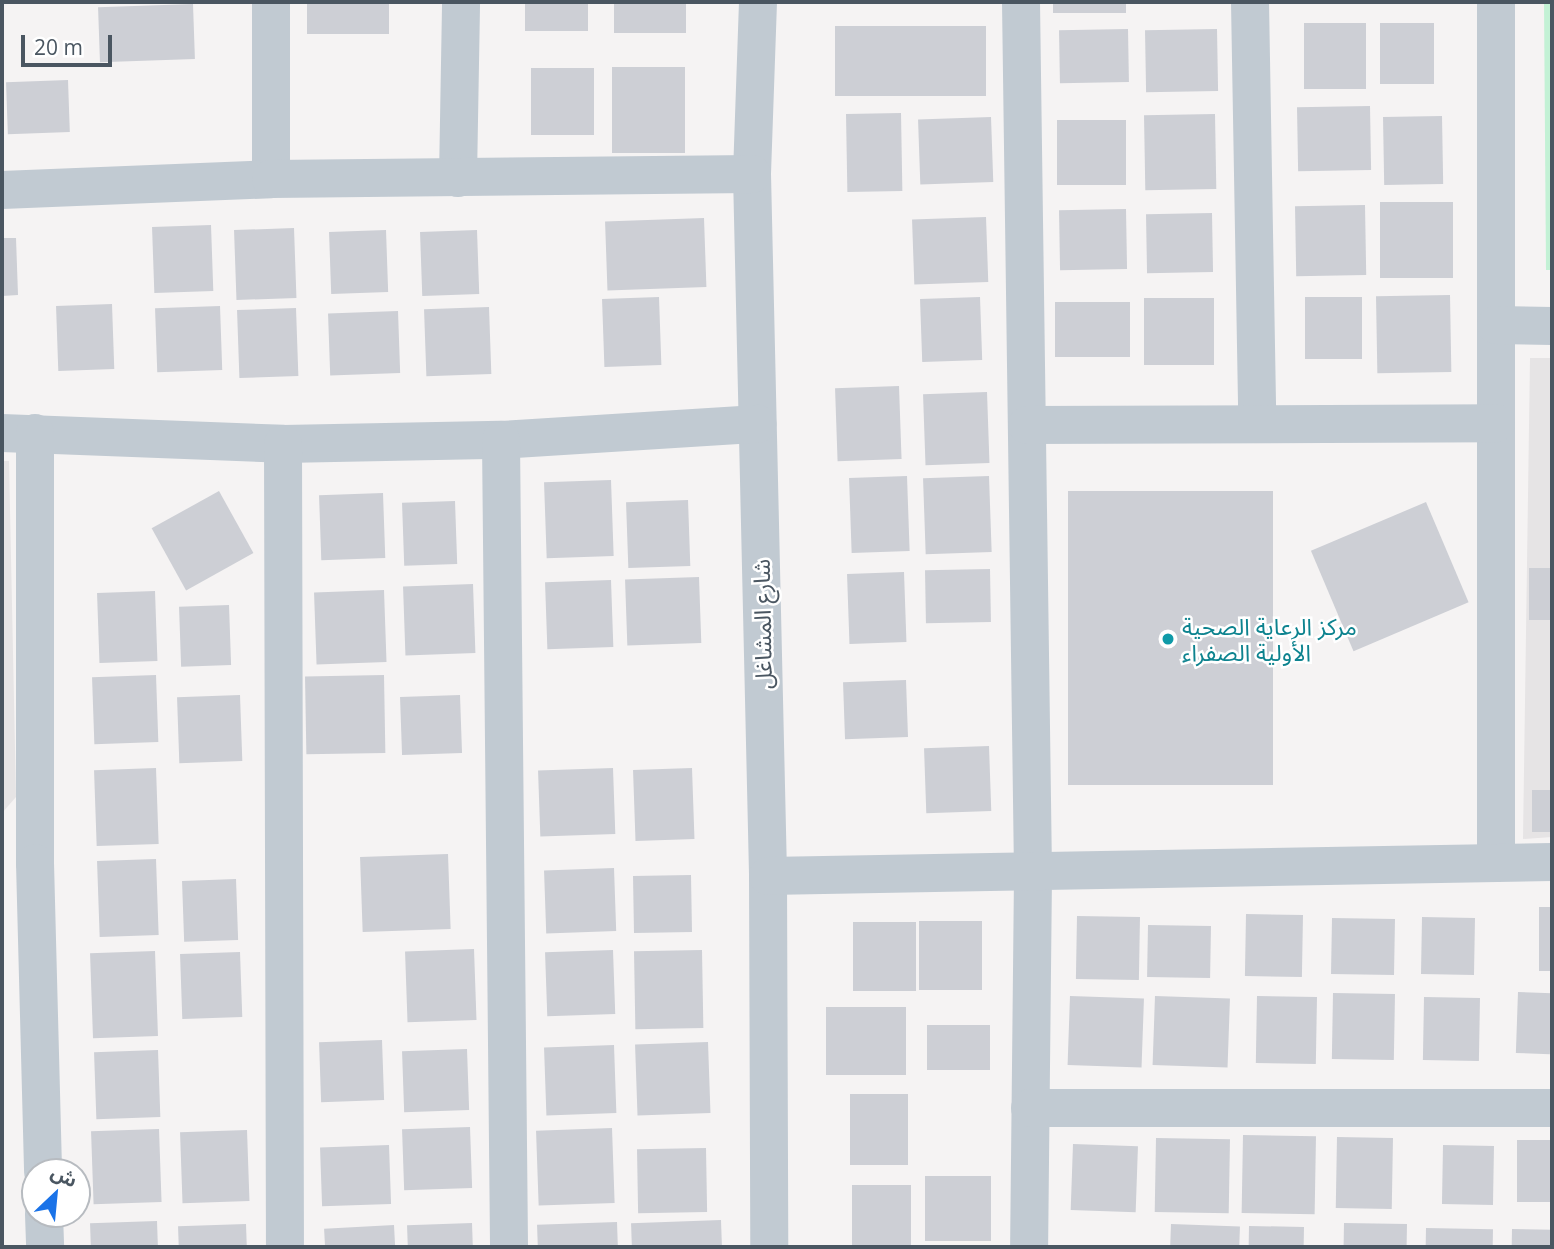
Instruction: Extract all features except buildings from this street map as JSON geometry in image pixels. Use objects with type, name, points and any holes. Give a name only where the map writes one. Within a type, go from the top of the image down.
[{"type":"street","points":[[271,2],[271,179]]},
{"type":"street","points":[[458,178],[461,2]]},
{"type":"street","name":"شارع المشاغل","points":[[758,2],[751,174],[768,876],[769,1247]]},
{"type":"street","points":[[1021,2],[1033,875],[1029,1247]]},
{"type":"street","points":[[1250,2],[1257,424]]},
{"type":"street","points":[[1496,2],[1496,863]]},
{"type":"street","points":[[2,190],[271,179],[751,174]]},
{"type":"street","points":[[1496,325],[1552,326]]},
{"type":"street","points":[[1027,425],[1496,423]]},
{"type":"street","points":[[42,1158],[18,863],[18,433],[284,444],[501,440],[758,424]]},
{"type":"street","points":[[501,440],[509,1247]]},
{"type":"street","points":[[284,444],[285,1247]]},
{"type":"street","points":[[768,876],[1033,875],[1552,862]]},
{"type":"street","points":[[1030,1108],[1552,1108]]},
{"type":"street","points":[[44,1228],[45,1247]]},
{"type":"shaded area","points":[[1530,358],[1552,358],[1552,837],[1523,839]]},
{"type":"shaded area","points":[[2,461],[9,461],[16,797],[2,813]]},
{"type":"green space","points":[[1544,2],[1552,2],[1552,270],[1546,270]]},
{"type":"place","name":"مركز الرعاية الصحية الأولية الصفراء","points":[[1168,639]]}]
